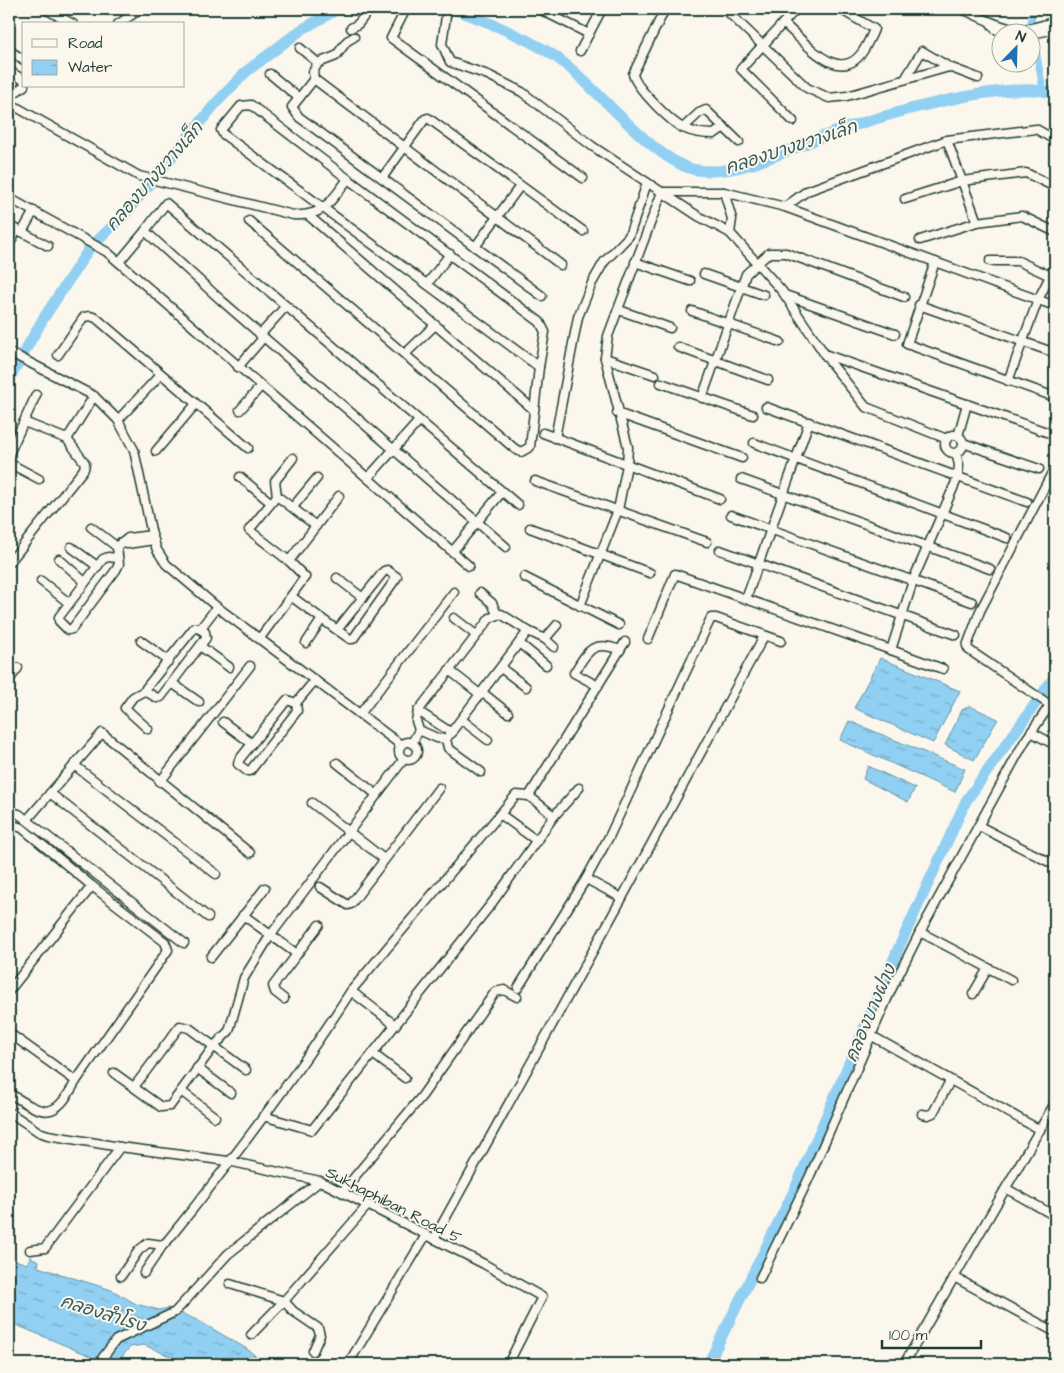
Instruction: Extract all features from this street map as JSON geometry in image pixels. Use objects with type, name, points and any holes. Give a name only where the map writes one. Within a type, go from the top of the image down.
[{"type":"street","points":[[44,9],[69,22]]},
{"type":"street","points":[[121,22],[142,9]]},
{"type":"street","points":[[370,9],[336,56],[318,63],[313,72],[314,79],[561,265]]},
{"type":"street","points":[[406,9],[391,38],[584,178]]},
{"type":"street","points":[[447,9],[442,44],[450,62],[488,75],[522,92],[592,146],[647,183],[730,233],[759,263],[785,295],[824,354],[866,407],[947,439]]},
{"type":"street","points":[[539,9],[589,34]]},
{"type":"street","points":[[580,51],[602,9]]},
{"type":"street","points":[[665,9],[633,74],[634,78],[643,91],[683,128],[714,134],[724,128]]},
{"type":"street","points":[[725,9],[807,88],[829,98],[846,96],[949,67]]},
{"type":"street","points":[[793,121],[741,70],[741,67],[796,9]]},
{"type":"street","points":[[784,23],[825,60],[838,66],[848,64],[859,57],[874,28],[840,9]]},
{"type":"street","points":[[962,9],[990,22],[1022,29],[1055,22]]},
{"type":"street","points":[[1042,32],[1055,29]]},
{"type":"street","points":[[300,48],[318,63]]},
{"type":"street","points":[[10,51],[22,59]]},
{"type":"street","points":[[905,79],[921,51],[949,67],[978,78]]},
{"type":"street","points":[[9,71],[22,79]]},
{"type":"street","points":[[270,74],[299,98]]},
{"type":"street","points":[[314,79],[292,107],[299,117],[542,296]]},
{"type":"street","points":[[9,97],[22,87]]},
{"type":"street","points":[[9,103],[139,176],[293,215],[309,216],[326,208],[348,179]]},
{"type":"street","points":[[249,221],[521,452],[530,447],[545,332],[540,322],[251,105],[241,106],[224,125],[221,130],[223,134],[428,283],[539,367]]},
{"type":"street","points":[[683,128],[703,110],[709,112],[739,142]]},
{"type":"street","points":[[382,178],[425,119],[430,118],[583,231]]},
{"type":"street","points":[[785,207],[806,191],[947,140],[1036,129],[1055,140]]},
{"type":"street","points":[[947,140],[977,222]]},
{"type":"street","points":[[905,200],[962,181],[1026,173],[1055,187]]},
{"type":"street","points":[[555,438],[578,317],[592,283],[604,262],[629,236],[647,183]]},
{"type":"street","points":[[474,247],[520,186]]},
{"type":"street","points":[[662,192],[724,192],[785,207],[1055,306]]},
{"type":"street","points":[[580,606],[618,510],[627,465],[628,448],[605,358],[608,336],[635,262],[645,243],[662,192]]},
{"type":"street","points":[[724,192],[732,219],[730,233]]},
{"type":"street","points":[[9,198],[107,252],[260,386],[453,550],[469,566]]},
{"type":"street","points":[[119,262],[166,203],[518,505]]},
{"type":"street","points":[[9,245],[34,211]]},
{"type":"street","points":[[309,216],[434,326],[534,410]]},
{"type":"street","points":[[920,240],[977,222],[1022,216],[1055,232]]},
{"type":"street","points":[[9,226],[48,246]]},
{"type":"street","points":[[145,231],[262,337],[506,547]]},
{"type":"street","points":[[629,236],[645,243]]},
{"type":"street","points":[[702,398],[746,274],[769,253],[786,253],[904,297]]},
{"type":"street","points":[[428,283],[450,254]]},
{"type":"street","points":[[990,261],[1018,261],[1053,276]]},
{"type":"street","points":[[635,262],[690,280]]},
{"type":"street","points":[[935,262],[907,344],[1055,397]]},
{"type":"street","points":[[1008,381],[1038,300],[1053,276],[1055,266]]},
{"type":"street","points":[[704,274],[764,295]]},
{"type":"street","points":[[785,295],[895,334]]},
{"type":"street","points":[[919,305],[1055,353]]},
{"type":"street","points":[[238,367],[286,306]]},
{"type":"street","points":[[619,310],[670,328]]},
{"type":"street","points":[[692,311],[780,342]]},
{"type":"street","points":[[58,354],[84,317],[90,316],[248,448]]},
{"type":"street","points":[[405,354],[434,326]]},
{"type":"street","points":[[678,347],[768,380]]},
{"type":"street","points":[[9,352],[94,396],[118,420],[134,450],[156,550],[166,564],[219,608],[401,745],[412,743]]},
{"type":"street","points":[[824,354],[1055,435]]},
{"type":"street","points":[[605,358],[655,375]]},
{"type":"street","points":[[118,420],[160,375]]},
{"type":"street","points":[[661,383],[753,415]]},
{"type":"street","points":[[240,410],[260,386]]},
{"type":"street","points":[[9,454],[36,395]]},
{"type":"street","points":[[67,439],[94,396]]},
{"type":"street","points":[[958,436],[968,404]]},
{"type":"street","points":[[156,451],[195,405]]},
{"type":"street","points":[[766,407],[1027,502]]},
{"type":"street","points":[[618,413],[742,458]]},
{"type":"street","points":[[368,478],[419,420]]},
{"type":"street","points":[[9,563],[84,469],[83,458],[67,439],[24,422]]},
{"type":"street","points":[[746,599],[809,422]]},
{"type":"street","points":[[543,434],[720,498]]},
{"type":"street","points":[[947,439],[952,436],[958,436]]},
{"type":"street","points":[[958,436],[963,443],[1039,469]]},
{"type":"street","points":[[947,439],[946,448],[950,452],[956,453],[962,448],[963,443]]},
{"type":"street","points":[[754,443],[1007,538]]},
{"type":"street","points":[[891,650],[913,581],[958,477],[959,465],[956,453]]},
{"type":"street","points":[[293,458],[275,481],[277,496],[316,526]]},
{"type":"street","points":[[9,463],[38,479]]},
{"type":"street","points":[[760,1278],[809,1178],[891,990],[920,932],[1031,732],[1053,702],[1041,699],[1027,690],[969,650],[967,643],[980,611],[1055,467]]},
{"type":"street","points":[[240,477],[270,502]]},
{"type":"street","points":[[293,508],[317,478]]},
{"type":"street","points":[[741,479],[990,569]]},
{"type":"street","points":[[535,481],[707,542]]},
{"type":"street","points":[[453,550],[502,492]]},
{"type":"street","points":[[260,638],[305,577],[289,561],[250,532],[250,528],[277,496]]},
{"type":"street","points":[[289,561],[339,496]]},
{"type":"street","points":[[731,515],[972,602]]},
{"type":"street","points":[[91,527],[119,545]]},
{"type":"street","points":[[530,528],[650,574]]},
{"type":"street","points":[[117,558],[108,557],[97,566],[58,620],[70,630],[116,570],[119,564],[117,558],[119,545],[128,538],[153,538]]},
{"type":"street","points":[[71,546],[97,566]]},
{"type":"street","points":[[720,550],[956,635]]},
{"type":"street","points":[[59,559],[85,582]]},
{"type":"street","points":[[292,597],[337,630],[352,640],[397,577],[388,570],[384,570],[337,630]]},
{"type":"street","points":[[648,639],[675,574],[943,668]]},
{"type":"street","points":[[524,577],[619,625]]},
{"type":"street","points":[[337,578],[373,612]]},
{"type":"street","points":[[41,581],[69,604]]},
{"type":"street","points":[[360,714],[454,592]]},
{"type":"street","points":[[480,594],[492,603],[498,614]]},
{"type":"street","points":[[202,630],[219,608]]},
{"type":"street","points":[[412,743],[419,730],[416,721],[418,711],[490,618],[498,614],[506,616],[528,631],[545,639],[554,647]]},
{"type":"street","points":[[454,618],[476,635]]},
{"type":"street","points":[[518,988],[586,879],[627,801],[711,618],[716,618],[781,641]]},
{"type":"street","points":[[306,643],[322,619]]},
{"type":"street","points":[[545,639],[557,626]]},
{"type":"street","points":[[146,690],[159,698],[207,636],[202,630],[194,628],[146,690],[133,697],[125,708],[148,729]]},
{"type":"street","points":[[481,772],[448,748],[449,736],[528,631]]},
{"type":"street","points":[[348,1364],[430,1237],[622,898],[764,636]]},
{"type":"street","points":[[141,641],[168,660]]},
{"type":"street","points":[[529,796],[625,642]]},
{"type":"street","points":[[519,643],[546,665]]},
{"type":"street","points":[[200,646],[229,667]]},
{"type":"street","points":[[598,686],[574,674],[588,650],[602,646],[620,650]]},
{"type":"street","points":[[160,782],[250,666]]},
{"type":"street","points":[[9,680],[18,668]]},
{"type":"street","points":[[501,668],[526,687]]},
{"type":"street","points":[[449,670],[508,713]]},
{"type":"street","points":[[296,703],[289,700],[284,701],[238,762],[249,772],[297,711],[296,703],[315,680]]},
{"type":"street","points":[[172,683],[199,702]]},
{"type":"street","points":[[418,711],[449,736]]},
{"type":"street","points":[[462,720],[488,740]]},
{"type":"street","points":[[223,722],[251,744]]},
{"type":"street","points":[[419,730],[437,738],[449,736]]},
{"type":"street","points":[[1031,732],[1055,744]]},
{"type":"street","points":[[26,820],[102,733],[160,782],[250,853]]},
{"type":"street","points":[[404,759],[412,759],[416,754],[417,749],[412,743]]},
{"type":"street","points":[[401,745],[399,752],[404,759]]},
{"type":"street","points":[[114,1073],[161,1107],[170,1106],[214,1046],[229,1032],[244,978],[270,936],[404,759]]},
{"type":"street","points":[[337,763],[377,795]]},
{"type":"street","points":[[74,765],[216,874]]},
{"type":"street","points":[[320,887],[350,905],[439,788]]},
{"type":"street","points":[[263,1116],[312,1130],[492,902],[554,816],[579,788]]},
{"type":"street","points":[[50,793],[208,917]]},
{"type":"street","points":[[144,1273],[163,1245],[263,1116],[351,991],[516,795],[529,796],[554,816]]},
{"type":"street","points":[[312,803],[384,859]]},
{"type":"street","points":[[9,811],[26,820],[184,943]]},
{"type":"street","points":[[500,814],[537,841]]},
{"type":"street","points":[[9,827],[13,825],[22,828],[92,886],[165,942],[168,950],[76,1081],[66,1100],[53,1111],[43,1112],[9,1093]]},
{"type":"street","points":[[980,826],[1055,865]]},
{"type":"street","points":[[586,879],[622,898]]},
{"type":"street","points":[[9,991],[92,886]]},
{"type":"street","points":[[211,957],[265,888]]},
{"type":"street","points":[[243,915],[297,954]]},
{"type":"street","points":[[284,999],[275,992],[273,986],[318,925]]},
{"type":"street","points":[[920,932],[1011,980]]},
{"type":"street","points":[[974,994],[988,968]]},
{"type":"street","points":[[342,1192],[422,1096],[495,992],[504,990],[517,997]]},
{"type":"street","points":[[351,991],[394,1025]]},
{"type":"street","points":[[134,1086],[180,1026],[189,1028],[246,1070]]},
{"type":"street","points":[[9,1033],[76,1081]]},
{"type":"street","points":[[872,1036],[1040,1130]]},
{"type":"street","points":[[373,1054],[404,1078]]},
{"type":"street","points":[[197,1068],[231,1093]]},
{"type":"street","points":[[922,1114],[928,1115],[933,1112],[950,1081]]},
{"type":"street","points":[[181,1091],[214,1118]]},
{"type":"street","points":[[904,1364],[996,1204],[1007,1189],[1055,1103]]},
{"type":"street","name":"Sukhaphiban Road 5","points":[[9,1112],[39,1132],[48,1135],[120,1148],[228,1161],[320,1181],[342,1192],[542,1297],[508,1364]]},
{"type":"street","points":[[30,1250],[45,1248],[120,1148]]},
{"type":"street","points":[[98,1364],[116,1340],[175,1312],[228,1254],[320,1181]]},
{"type":"street","points":[[1007,1189],[1055,1216]]},
{"type":"street","points":[[251,1335],[284,1301],[368,1206]]},
{"type":"street","points":[[121,1276],[139,1250],[148,1244],[163,1245]]},
{"type":"street","points":[[954,1277],[1055,1332]]},
{"type":"street","points":[[230,1284],[284,1301],[293,1311],[318,1328],[320,1335],[313,1351]]},
{"type":"water","points":[[880,658],[960,691],[933,743],[854,708]]},
{"type":"water","points":[[970,706],[998,719],[974,760],[945,745],[962,710]]},
{"type":"water","points":[[849,721],[965,769],[955,792],[840,740]]},
{"type":"water","points":[[868,766],[915,788],[908,802],[863,779]]},
{"type":"water","name":"คลองสำโรง","points":[[30,1257],[39,1261],[38,1267],[112,1290],[136,1304],[159,1310],[169,1308],[199,1321],[247,1349],[265,1364],[188,1364],[144,1345],[130,1347],[116,1364],[102,1364],[88,1355],[9,1322],[9,1258],[27,1264]]},
{"type":"waterway","name":"คลองบางขวางเล็ก","points":[[9,379],[43,319],[89,249],[126,213],[216,103],[247,71],[301,30],[338,9]]},
{"type":"waterway","name":"คลองบางขวางเล็ก","points":[[454,9],[491,23],[550,53],[567,65],[642,137],[680,164],[697,170],[713,171],[746,166],[848,127],[942,101],[1007,91],[1034,90],[1055,94]]},
{"type":"waterway","points":[[1033,9],[1031,22],[1043,89]]},
{"type":"waterway","name":"คลองบางฝาง","points":[[708,1364],[795,1189],[899,947],[966,801],[1055,676]]}]
